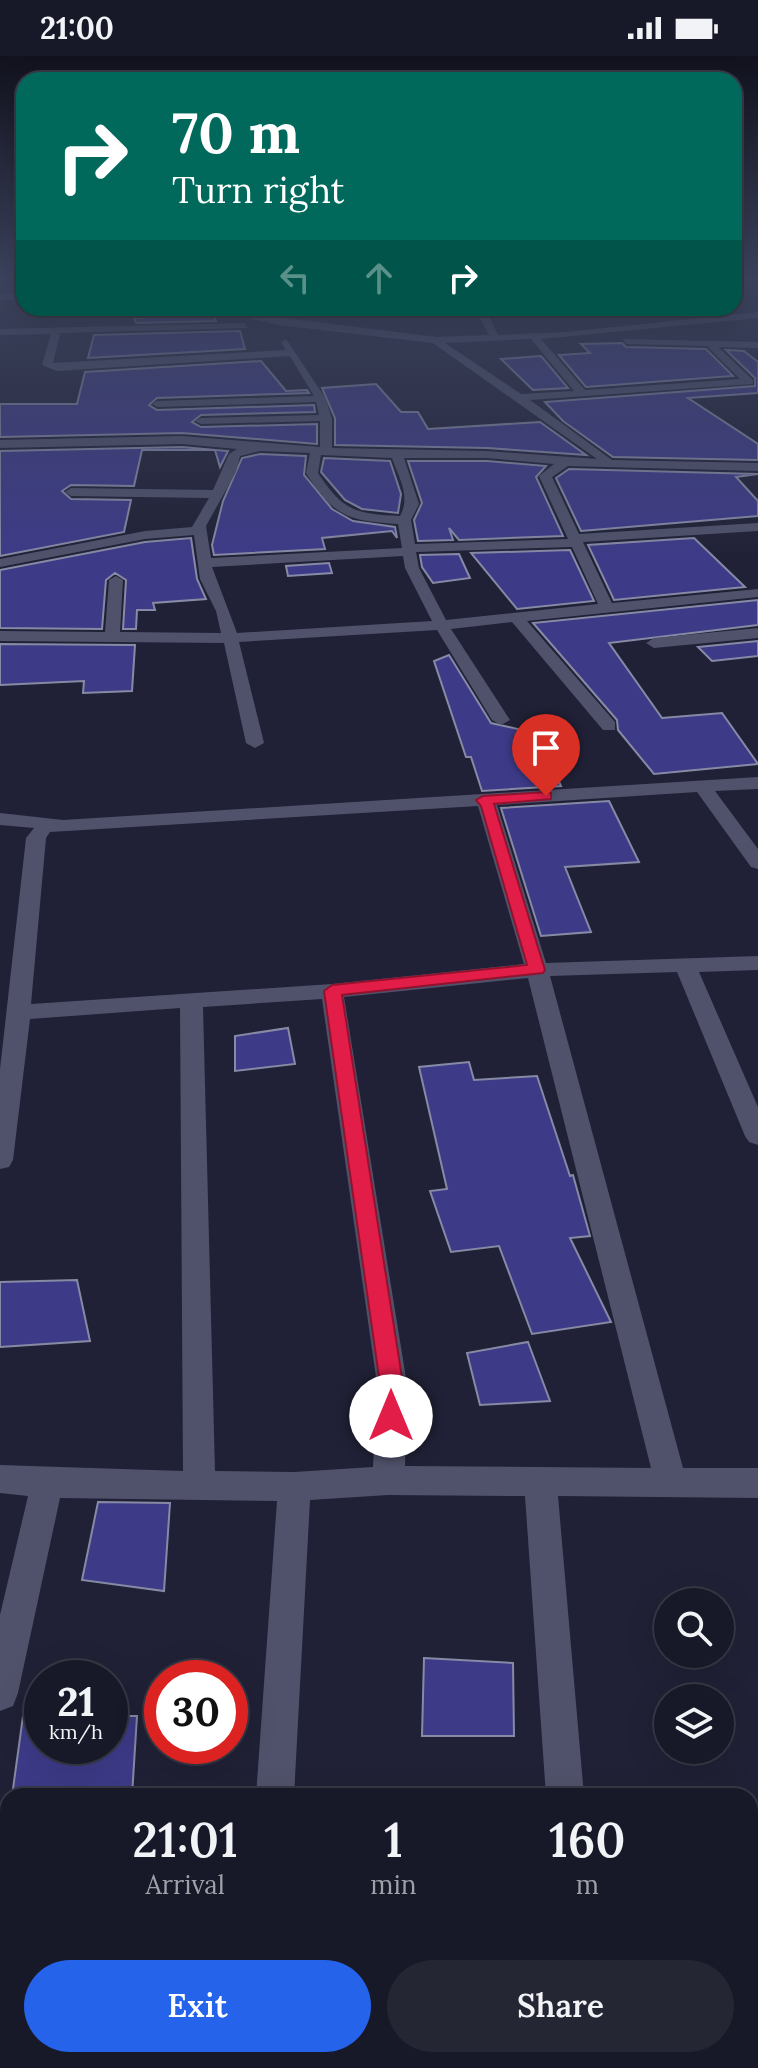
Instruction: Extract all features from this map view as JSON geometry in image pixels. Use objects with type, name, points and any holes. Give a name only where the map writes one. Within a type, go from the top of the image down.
[{"type":"street","points":[[305,373],[321,399],[325,418],[321,452],[312,473],[341,512],[351,516],[404,520]]},
{"type":"street","points":[[481,373],[516,398],[567,427],[609,463]]},
{"type":"street","points":[[565,373],[581,392]]},
{"type":"street","points":[[516,398],[753,384]]},
{"type":"street","points":[[157,404],[321,399]]},
{"type":"street","points":[[201,421],[325,418]]},
{"type":"street","points":[[0,444],[194,440],[321,452],[503,454],[565,462],[758,467]]},
{"type":"street","points":[[255,743],[232,638],[224,611],[211,591],[200,530],[230,472],[235,454],[258,448]]},
{"type":"street","points":[[397,454],[413,504],[404,520],[409,550],[441,625],[501,720]]},
{"type":"street","points":[[565,462],[545,476],[607,608]]},
{"type":"street","points":[[71,492],[216,494]]},
{"type":"street","points":[[206,563],[758,527]]},
{"type":"street","points":[[0,563],[145,535],[200,530]]},
{"type":"street","points":[[112,637],[116,580]]},
{"type":"street","points":[[0,636],[232,638],[441,625],[758,593]]},
{"type":"street","points":[[515,616],[609,726]]},
{"type":"street","points":[[654,643],[758,633]]},
{"type":"street","points":[[0,819],[56,824],[758,783]]},
{"type":"street","points":[[702,786],[758,863]]},
{"type":"street","points":[[483,800],[488,805],[537,970],[670,1480]]},
{"type":"street","points":[[0,1160],[12,1026],[36,838],[44,827],[56,824]]},
{"type":"street","points":[[12,1026],[191,1000],[332,991],[537,970],[758,963]]},
{"type":"street","points":[[685,964],[758,1136]]},
{"type":"street","points":[[332,991],[392,1384],[388,1480]]},
{"type":"street","points":[[191,1000],[199,1485]]},
{"type":"street","points":[[0,1479],[47,1483],[294,1487],[388,1480],[758,1483]]},
{"type":"street","points":[[540,1480],[564,1788]]},
{"type":"street","points":[[0,1693],[47,1483]]},
{"type":"street","points":[[275,1788],[294,1487]]},
{"type":"building","points":[[85,373],[271,373],[286,391],[307,390],[309,393],[157,398],[149,405],[157,410],[314,405],[315,412],[201,415],[192,422],[201,427],[317,424],[317,444],[182,433],[0,437],[0,404],[77,404]]},
{"type":"building","points":[[515,373],[555,373],[568,388],[533,390]]},
{"type":"building","points":[[574,373],[730,373],[733,376],[586,387]]},
{"type":"building","points":[[750,373],[758,373],[758,393],[688,398],[758,444],[758,460],[613,457],[563,421],[545,402],[755,386],[755,378]]},
{"type":"building","points":[[376,384],[401,412],[418,412],[428,429],[540,422],[586,455],[487,448],[335,445],[335,418],[322,388]]},
{"type":"building","points":[[182,447],[228,451],[220,467],[215,450],[142,450],[134,486],[71,485],[62,491],[71,499],[131,500],[124,532],[0,556],[0,451]]},
{"type":"building","points":[[260,454],[306,456],[304,475],[332,509],[353,521],[395,527],[397,538],[392,531],[322,538],[325,549],[214,555],[212,545],[223,501],[242,458]]},
{"type":"building","points":[[324,458],[390,461],[401,494],[398,513],[362,509],[345,500],[321,472]]},
{"type":"building","points":[[408,461],[487,461],[546,466],[536,477],[563,536],[459,540],[449,528],[453,540],[418,541],[414,520],[422,503]]},
{"type":"building","points":[[569,469],[758,474],[736,477],[758,501],[758,516],[581,531],[556,478]]},
{"type":"building","points":[[191,538],[197,579],[206,599],[153,603],[155,610],[137,610],[136,629],[123,629],[126,580],[115,573],[106,580],[102,629],[0,628],[0,570],[145,542]]},
{"type":"building","points":[[694,538],[745,587],[614,600],[588,545]]},
{"type":"building","points":[[570,550],[594,601],[517,609],[471,553]]},
{"type":"building","points":[[459,554],[470,578],[433,583],[422,567],[420,555]]},
{"type":"building","points":[[329,563],[332,573],[288,576],[286,566]]},
{"type":"building","points":[[758,600],[758,625],[609,643],[662,718],[722,713],[758,764],[654,774],[618,730],[617,720],[533,623]]},
{"type":"building","points":[[758,641],[758,656],[712,661],[698,647]]},
{"type":"building","points":[[0,644],[135,645],[132,691],[83,693],[84,681],[0,685]]},
{"type":"building","points":[[449,655],[491,723],[518,729],[529,753],[546,752],[561,786],[482,791],[471,757],[466,757],[434,661]]},
{"type":"building","points":[[609,801],[639,862],[565,867],[591,932],[541,936],[501,808]]},
{"type":"building","points":[[288,1028],[295,1064],[235,1071],[235,1036]]},
{"type":"building","points":[[469,1062],[474,1080],[537,1076],[570,1176],[573,1175],[590,1236],[570,1238],[611,1322],[532,1334],[499,1246],[451,1252],[430,1191],[447,1189],[419,1067]]},
{"type":"building","points":[[77,1280],[90,1341],[0,1347],[0,1282]]},
{"type":"building","points":[[528,1342],[550,1401],[480,1405],[467,1353]]},
{"type":"building","points":[[98,1502],[170,1503],[164,1591],[82,1580]]},
{"type":"building","points":[[424,1658],[513,1663],[514,1736],[422,1736]]},
{"type":"building","points":[[23,1716],[24,1764],[128,1764],[128,1716],[137,1716],[132,1788],[13,1788]]},
{"type":"route","points":[[391,1416],[392,1384],[332,991],[537,970],[488,805],[483,800],[546,796]]}]
